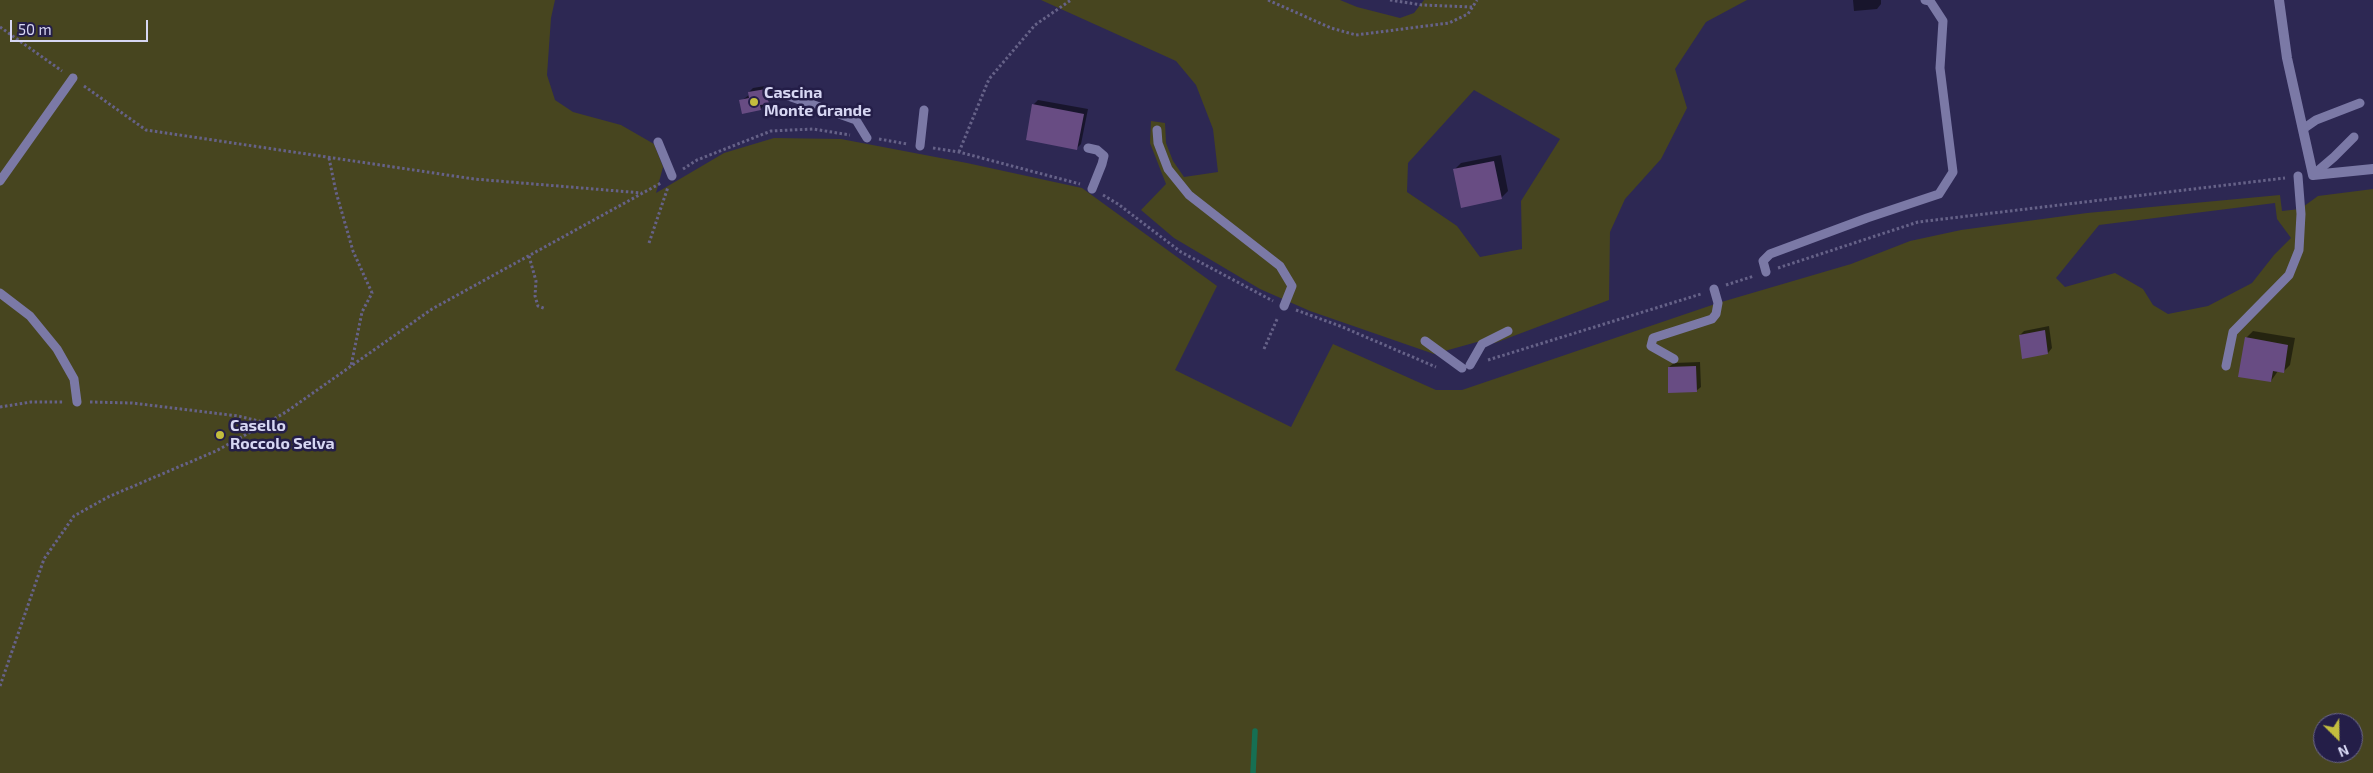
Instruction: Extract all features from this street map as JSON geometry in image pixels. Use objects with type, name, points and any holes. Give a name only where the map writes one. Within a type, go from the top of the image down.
[{"type":"street","points":[[2279,0],[2287,58],[2313,175],[2373,169]]},
{"type":"lane","points":[[1766,272],[1763,261],[1770,254],[1857,221],[1939,194],[1953,172],[1940,68],[1944,21],[1930,1],[1925,0]]},
{"type":"lane","points":[[0,180],[73,78]]},
{"type":"lane","points":[[780,93],[856,120],[867,138]]},
{"type":"lane","points":[[2303,129],[2316,120],[2360,103]]},
{"type":"lane","points":[[920,146],[924,110]]},
{"type":"lane","points":[[1157,130],[1158,143],[1168,169],[1189,195],[1280,266],[1292,286],[1284,306]]},
{"type":"lane","points":[[2313,175],[2354,137]]},
{"type":"lane","points":[[658,142],[672,176]]},
{"type":"lane","points":[[1088,148],[1097,150],[1104,156],[1092,189]]},
{"type":"lane","points":[[2226,366],[2234,332],[2289,275],[2299,250],[2301,214],[2298,176]]},
{"type":"lane","points":[[1674,359],[1651,346],[1653,338],[1712,319],[1716,314],[1718,303],[1714,289]]},
{"type":"lane","points":[[0,293],[30,316],[57,350],[74,379],[77,402]]},
{"type":"lane","points":[[1425,341],[1466,367],[1482,344],[1508,331]]},
{"type":"path","points":[[959,152],[989,79],[1035,25],[1071,0]]},
{"type":"path","points":[[1268,0],[1331,28],[1356,35],[1449,23],[1468,14],[1476,0]]},
{"type":"path","points":[[1390,0],[1422,5],[1472,7]]},
{"type":"path","points":[[0,27],[146,130],[474,179],[643,194]]},
{"type":"path","points":[[329,158],[351,244],[372,293],[362,312],[351,366]]},
{"type":"path","points":[[649,243],[656,217],[672,176]]},
{"type":"path","points":[[529,256],[536,281],[535,296],[538,306],[546,309]]},
{"type":"path","points":[[1264,348],[1284,306]]},
{"type":"path","points":[[0,407],[31,402],[132,403],[238,416],[267,423],[216,452],[108,497],[74,516],[44,559],[0,686]]},
{"type":"shaded area","points":[[0,0],[555,0],[551,18],[547,75],[555,100],[573,112],[621,125],[654,144],[663,167],[656,193],[724,153],[774,138],[841,139],[967,163],[1082,188],[1217,286],[1175,370],[1291,427],[1333,344],[1436,390],[1462,390],[1718,303],[1851,264],[1910,241],[1961,230],[2087,213],[2280,195],[2282,211],[2300,209],[2318,196],[2373,189],[2373,773],[0,773]],"holes":[[[2275,203],[2277,219],[2291,238],[2274,255],[2252,283],[2208,306],[2168,314],[2153,305],[2143,289],[2115,273],[2065,287],[2056,278],[2099,225]]]},
{"type":"shaded area","points":[[1041,0],[1340,0],[1357,7],[1400,18],[1414,13],[1424,0],[1747,0],[1706,22],[1675,69],[1687,108],[1661,159],[1625,199],[1610,232],[1609,300],[1495,343],[1477,342],[1434,354],[1310,311],[1260,289],[1174,238],[1141,210],[1166,184],[1150,143],[1151,121],[1165,123],[1166,143],[1173,161],[1184,177],[1218,172],[1213,129],[1196,85],[1176,61]],"holes":[[[1474,90],[1560,139],[1521,201],[1522,249],[1480,257],[1457,226],[1407,192],[1408,163]]]},
{"type":"building","name":"Cascina Monte Grande","points":[[766,89],[769,104],[760,105],[761,110],[742,114],[739,100],[749,98],[748,92]]},
{"type":"building","points":[[1032,104],[1084,114],[1077,150],[1026,140]]},
{"type":"building","points":[[1494,161],[1502,199],[1461,208],[1453,169]]},
{"type":"building","points":[[2045,330],[2048,354],[2022,359],[2019,335]]},
{"type":"building","points":[[2245,337],[2288,345],[2284,373],[2273,371],[2271,382],[2238,377]]},
{"type":"building","points":[[1696,366],[1697,392],[1668,393],[1668,367]]},
{"type":"waterway","points":[[1253,773],[1255,731]]},
{"type":"place","name":"Cascina Monte Grande","points":[[754,102]]},
{"type":"place","name":"Casello Roccolo Selva","points":[[220,435]]}]
